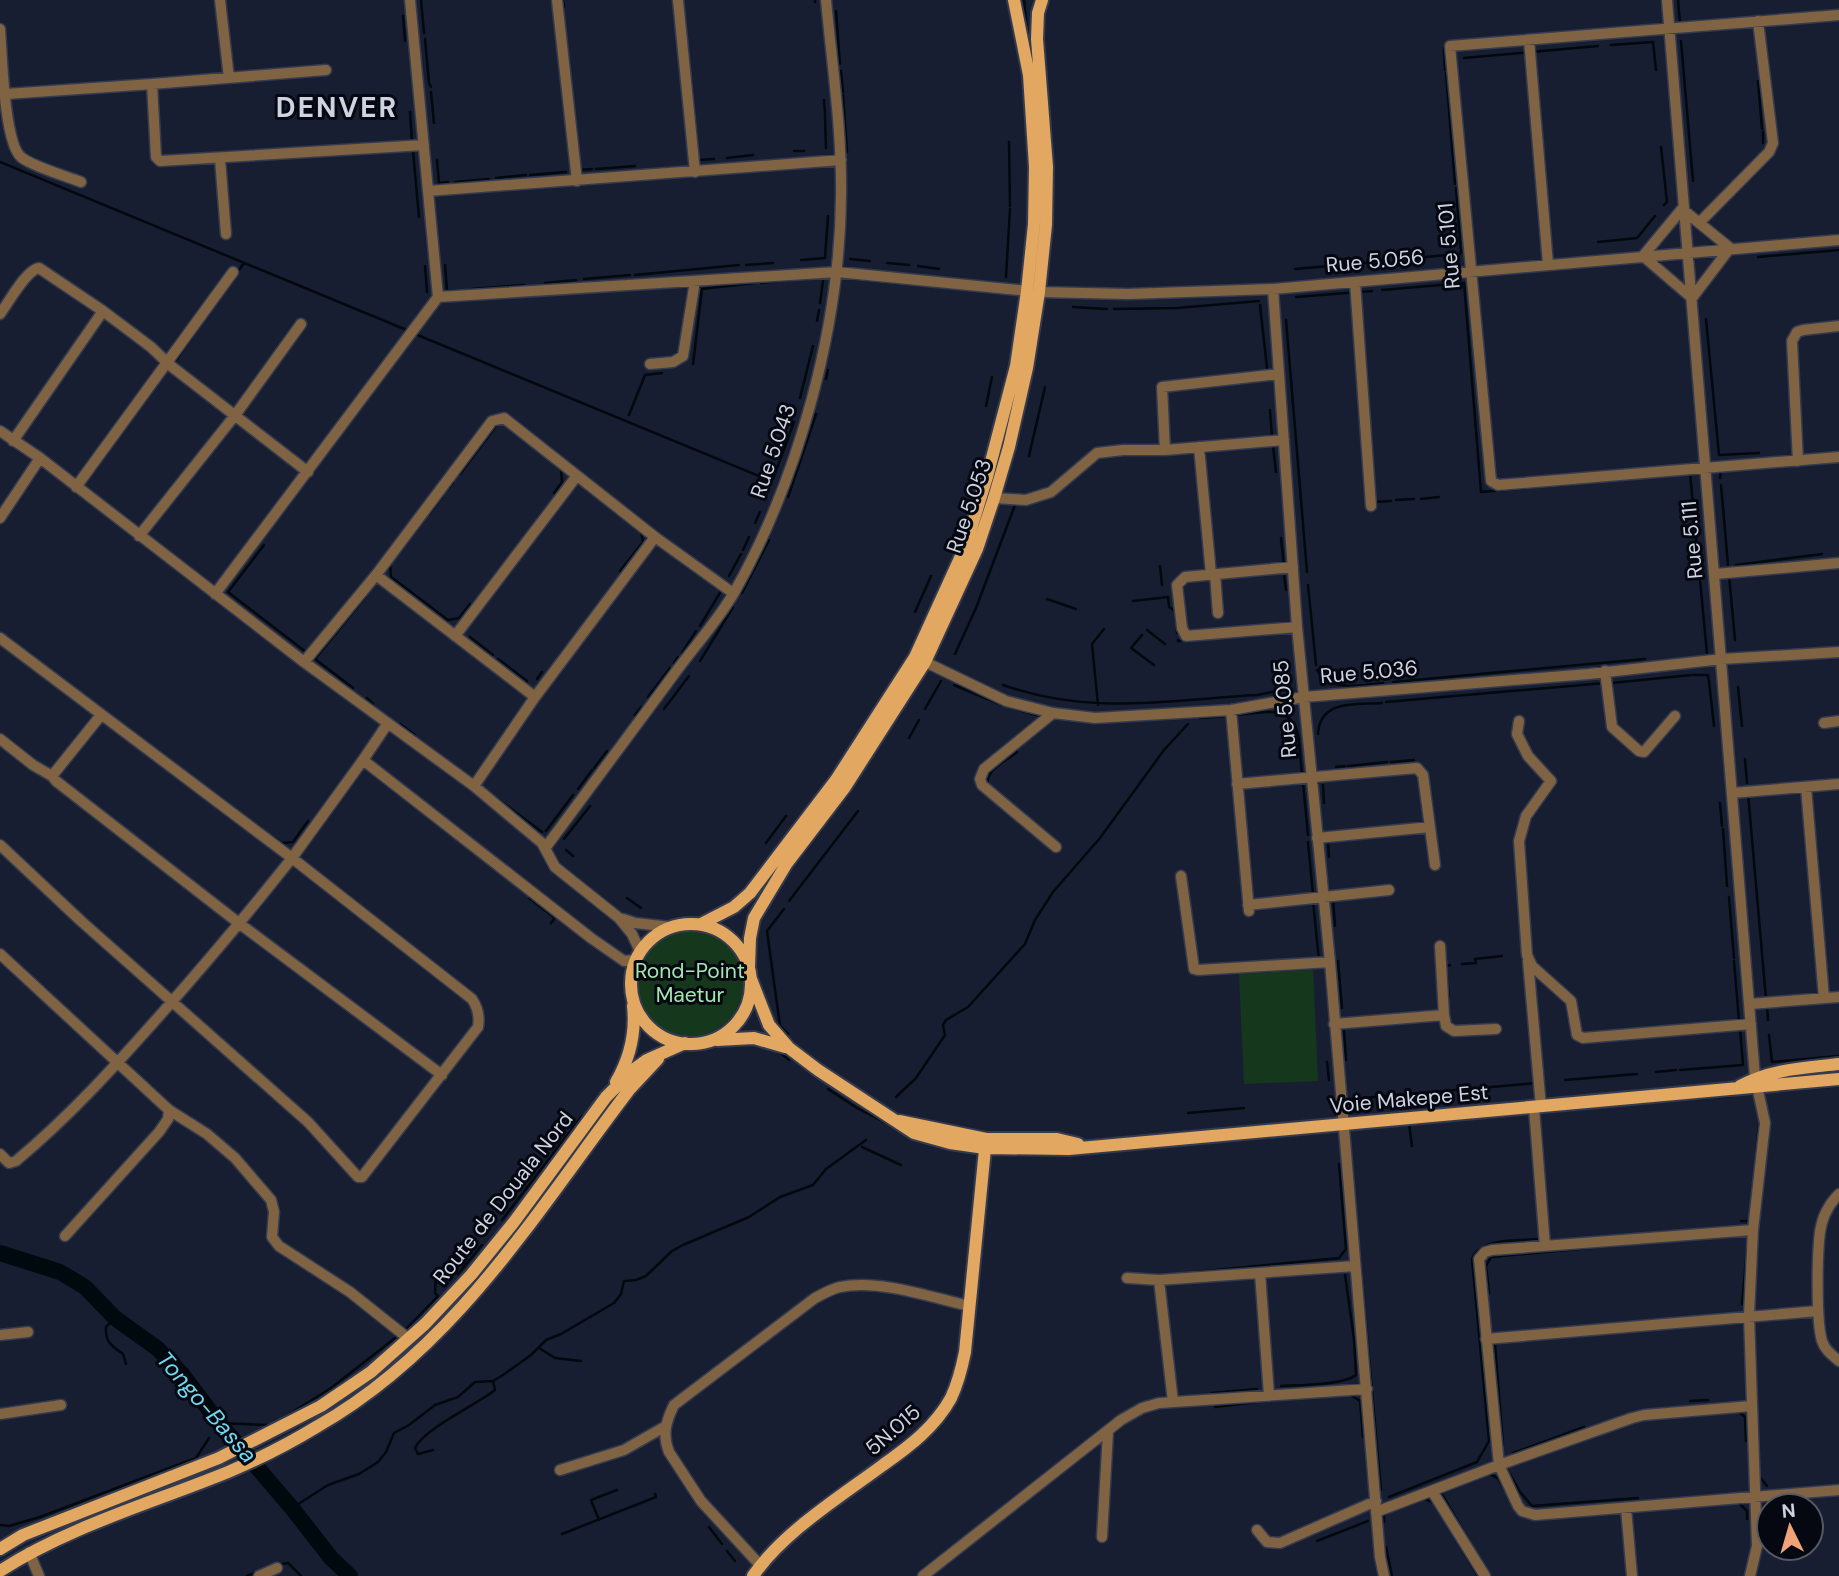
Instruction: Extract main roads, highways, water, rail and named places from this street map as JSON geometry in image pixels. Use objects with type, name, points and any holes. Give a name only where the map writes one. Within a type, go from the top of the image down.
[{"type":"main road","name":"Rue 5.053","points":[[701,924],[734,907],[757,885],[920,660],[966,545],[988,477],[1033,292],[1035,167],[1028,75],[1014,0]]},
{"type":"main road","name":"Rue 5.053","points":[[750,973],[750,938],[754,918],[787,863],[845,787],[920,660],[977,550],[994,498],[1017,416],[1048,194],[1037,39],[1038,13],[1042,0]]},
{"type":"main road","points":[[606,1097],[629,1056],[633,1039],[631,974],[638,955],[653,936],[671,927],[701,924],[731,939],[742,952],[769,1025],[789,1048]]},
{"type":"main road","points":[[707,1041],[726,1032],[740,1018],[749,1000],[750,973]]},
{"type":"main road","points":[[633,1001],[640,1017],[652,1030],[667,1039],[685,1043]]},
{"type":"main road","points":[[606,1097],[633,1070],[665,1051],[685,1043],[754,1038],[789,1048]]},
{"type":"main road","name":"Voie Makepe Est","points":[[789,1048],[818,1070],[898,1121],[986,1143],[1057,1139],[1086,1146],[1537,1107],[1736,1087],[1756,1082],[1839,1079]]},
{"type":"main road","name":"Route de Douala Nord","points":[[0,1570],[29,1552],[231,1471],[317,1427],[363,1398],[406,1363],[473,1297],[629,1090],[665,1051]]},
{"type":"main road","name":"Voie Makepe Est","points":[[1756,1082],[1776,1071],[1839,1064]]},
{"type":"main road","name":"Route de Douala Nord","points":[[23,1535],[219,1458],[345,1391],[409,1339],[449,1300],[485,1258],[606,1097]]},
{"type":"main road","name":"5N.015","points":[[757,1571],[780,1543],[912,1444],[933,1424],[951,1397],[965,1352],[986,1143]]},
{"type":"main road","points":[[146,1488],[151,1502]]},
{"type":"main road","points":[[0,1536],[23,1535]]},
{"type":"main road","points":[[0,1549],[23,1535]]},
{"type":"waterway","points":[[421,0],[424,33]]},
{"type":"waterway","points":[[563,0],[564,7]]},
{"type":"waterway","points":[[1024,0],[1028,39]]},
{"type":"waterway","points":[[1678,0],[1680,23]]},
{"type":"waterway","points":[[836,11],[840,64]]},
{"type":"waterway","points":[[403,16],[405,41]]},
{"type":"waterway","points":[[425,39],[431,87]]},
{"type":"waterway","points":[[1681,41],[1693,181]]},
{"type":"waterway","points":[[1611,45],[1653,42],[1656,70]]},
{"type":"waterway","points":[[1445,70],[1446,46]]},
{"type":"waterway","points":[[1464,58],[1598,46]]},
{"type":"waterway","points":[[841,71],[843,92]]},
{"type":"waterway","points":[[1446,73],[1455,184]]},
{"type":"waterway","points":[[691,78],[697,141]]},
{"type":"waterway","points":[[1758,81],[1762,129]]},
{"type":"waterway","points":[[431,92],[434,123]]},
{"type":"waterway","points":[[843,95],[847,152]]},
{"type":"waterway","points":[[824,100],[825,113]]},
{"type":"waterway","points":[[410,112],[412,142]]},
{"type":"waterway","points":[[825,115],[826,148]]},
{"type":"waterway","points":[[1763,132],[1763,143]]},
{"type":"waterway","points":[[1009,142],[1010,206]]},
{"type":"waterway","points":[[1661,147],[1667,202],[1664,205]]},
{"type":"waterway","points":[[413,151],[419,217]]},
{"type":"waterway","points":[[794,151],[804,151]]},
{"type":"waterway","points":[[727,158],[753,155]]},
{"type":"waterway","points":[[698,158],[714,159]]},
{"type":"waterway","points":[[437,160],[439,183],[448,182]]},
{"type":"waterway","points":[[0,162],[409,331]]},
{"type":"waterway","points":[[596,169],[635,166]]},
{"type":"waterway","points":[[578,170],[592,169]]},
{"type":"waterway","points":[[530,175],[566,172]]},
{"type":"waterway","points":[[496,178],[526,175]]},
{"type":"waterway","points":[[455,182],[489,179]]},
{"type":"waterway","points":[[1456,188],[1461,253]]},
{"type":"waterway","points":[[1006,277],[1010,209]]},
{"type":"waterway","points":[[801,260],[825,258],[828,216]]},
{"type":"waterway","points":[[1598,242],[1637,238],[1655,216]]},
{"type":"waterway","points":[[1758,257],[1839,250]]},
{"type":"waterway","points":[[1413,258],[1460,254]]},
{"type":"waterway","points":[[850,259],[870,261]]},
{"type":"waterway","points":[[1295,269],[1385,261]]},
{"type":"waterway","points":[[236,274],[244,263]]},
{"type":"waterway","points":[[746,265],[773,263]]},
{"type":"waterway","points":[[887,263],[909,265]]},
{"type":"waterway","points":[[445,265],[447,291],[463,290]]},
{"type":"waterway","points":[[635,275],[739,265]]},
{"type":"waterway","points":[[425,266],[427,292]]},
{"type":"waterway","points":[[918,266],[939,269]]},
{"type":"waterway","points":[[584,279],[630,275]]},
{"type":"waterway","points":[[782,281],[811,278]]},
{"type":"waterway","points":[[854,279],[916,285]]},
{"type":"waterway","points":[[545,283],[576,280]]},
{"type":"waterway","points":[[761,283],[779,281]]},
{"type":"waterway","points":[[820,303],[823,281]]},
{"type":"waterway","points":[[693,364],[702,289],[754,283]]},
{"type":"waterway","points":[[1382,290],[1464,283],[1481,492],[1574,484]]},
{"type":"waterway","points":[[472,289],[524,285]]},
{"type":"waterway","points":[[1296,297],[1372,291]]},
{"type":"waterway","points":[[1114,309],[1177,308],[1259,301]]},
{"type":"waterway","points":[[1260,305],[1267,368]]},
{"type":"waterway","points":[[1073,307],[1107,309]]},
{"type":"waterway","points":[[817,321],[819,310]]},
{"type":"waterway","points":[[174,363],[210,311]]},
{"type":"waterway","points":[[1706,319],[1719,455],[1759,453]]},
{"type":"waterway","points":[[1286,320],[1307,572]]},
{"type":"waterway","points":[[415,334],[764,478]]},
{"type":"waterway","points":[[800,398],[813,346]]},
{"type":"waterway","points":[[826,379],[828,370]]},
{"type":"waterway","points":[[629,415],[645,375],[662,373]]},
{"type":"waterway","points":[[986,406],[992,377]]},
{"type":"waterway","points":[[1029,456],[1045,387]]},
{"type":"waterway","points":[[1270,410],[1272,437]]},
{"type":"waterway","points":[[788,497],[816,414]]},
{"type":"waterway","points":[[773,479],[794,422]]},
{"type":"waterway","points":[[460,474],[496,426]]},
{"type":"waterway","points":[[1273,445],[1276,472]]},
{"type":"waterway","points":[[554,493],[562,482],[561,468]]},
{"type":"waterway","points":[[1720,478],[1721,470]]},
{"type":"waterway","points":[[1690,473],[1707,654]]},
{"type":"waterway","points":[[448,489],[453,483]]},
{"type":"waterway","points":[[1721,485],[1728,565]]},
{"type":"waterway","points":[[429,514],[442,497]]},
{"type":"waterway","points":[[1421,499],[1439,497]]},
{"type":"waterway","points":[[1396,500],[1414,499]]},
{"type":"waterway","points":[[1374,502],[1391,501]]},
{"type":"waterway","points":[[955,654],[976,608],[1015,505]]},
{"type":"waterway","points":[[755,523],[760,512]]},
{"type":"waterway","points":[[415,532],[423,521]]},
{"type":"waterway","points":[[620,571],[643,542],[641,531]]},
{"type":"waterway","points":[[411,537],[390,564],[391,577],[448,620],[459,618],[470,604]]},
{"type":"waterway","points":[[743,550],[749,537]]},
{"type":"waterway","points":[[1281,538],[1284,566]]},
{"type":"waterway","points":[[742,593],[769,540]]},
{"type":"waterway","points":[[264,545],[228,592],[353,688]]},
{"type":"waterway","points":[[729,576],[741,554]]},
{"type":"waterway","points":[[1736,565],[1822,554]]},
{"type":"waterway","points":[[1160,566],[1162,585]]},
{"type":"waterway","points":[[1284,574],[1286,590]]},
{"type":"waterway","points":[[1729,575],[1735,640]]},
{"type":"waterway","points":[[915,612],[931,576]]},
{"type":"waterway","points":[[1308,585],[1316,665]]},
{"type":"waterway","points":[[700,626],[721,591]]},
{"type":"waterway","points":[[315,659],[366,596]]},
{"type":"waterway","points":[[1133,601],[1168,597],[1169,607],[1175,611],[1177,633]]},
{"type":"waterway","points":[[1047,599],[1076,609]]},
{"type":"waterway","points":[[700,661],[733,607]]},
{"type":"waterway","points":[[1098,705],[1092,644],[1104,629]]},
{"type":"waterway","points":[[1147,630],[1165,644]]},
{"type":"waterway","points":[[682,653],[696,631]]},
{"type":"waterway","points":[[1142,635],[1131,648],[1154,665]]},
{"type":"waterway","points":[[470,637],[493,655]]},
{"type":"waterway","points":[[1178,640],[1187,641]]},
{"type":"waterway","points":[[674,663],[678,657]]},
{"type":"waterway","points":[[498,659],[527,681]]},
{"type":"waterway","points":[[1393,682],[1645,659]]},
{"type":"waterway","points":[[648,697],[670,668]]},
{"type":"waterway","points":[[1317,670],[1323,677],[1338,685],[1383,683]]},
{"type":"waterway","points":[[537,679],[542,672]]},
{"type":"waterway","points":[[1611,683],[1692,675]]},
{"type":"waterway","points":[[1694,675],[1708,675],[1710,689]]},
{"type":"waterway","points":[[664,709],[689,676]]},
{"type":"waterway","points":[[925,709],[941,681]]},
{"type":"waterway","points":[[1003,685],[1035,695],[1067,700],[1129,704],[1257,695],[1277,691],[1288,683]]},
{"type":"waterway","points":[[1512,691],[1605,683]]},
{"type":"waterway","points":[[954,685],[1002,705],[1043,717]]},
{"type":"waterway","points":[[1738,687],[1742,726]]},
{"type":"waterway","points":[[1710,690],[1714,726]]},
{"type":"waterway","points":[[1386,702],[1511,691]]},
{"type":"waterway","points":[[367,698],[373,704]]},
{"type":"waterway","points":[[1318,734],[1320,723],[1332,709],[1351,704],[1382,703]]},
{"type":"waterway","points":[[635,715],[641,707]]},
{"type":"waterway","points":[[1235,715],[1266,712],[1284,715],[1296,728],[1299,740]]},
{"type":"waterway","points":[[1200,718],[1229,716]]},
{"type":"waterway","points":[[909,738],[919,720]]},
{"type":"waterway","points":[[400,724],[415,735]]},
{"type":"waterway","points":[[896,1097],[916,1078],[945,1035],[943,1025],[946,1020],[968,1007],[1025,944],[1035,920],[1053,892],[1100,838],[1164,750],[1188,724]]},
{"type":"waterway","points":[[1299,742],[1302,775]]},
{"type":"waterway","points":[[594,768],[607,751]]},
{"type":"waterway","points":[[988,786],[989,775],[1017,752]]},
{"type":"waterway","points":[[1745,759],[1747,783]]},
{"type":"waterway","points":[[1391,762],[1414,760]]},
{"type":"waterway","points":[[1348,766],[1387,762]]},
{"type":"waterway","points":[[453,765],[461,771]]},
{"type":"waterway","points":[[1336,767],[1345,766]]},
{"type":"waterway","points":[[578,789],[592,770]]},
{"type":"waterway","points":[[1303,783],[1308,835]]},
{"type":"waterway","points":[[1323,785],[1324,803]]},
{"type":"waterway","points":[[483,788],[542,832]]},
{"type":"waterway","points":[[1748,793],[1766,999]]},
{"type":"waterway","points":[[546,831],[573,795]]},
{"type":"waterway","points":[[1720,803],[1722,826]]},
{"type":"waterway","points":[[564,839],[590,806]]},
{"type":"waterway","points":[[789,901],[858,811]]},
{"type":"waterway","points":[[766,843],[786,816]]},
{"type":"waterway","points":[[273,837],[282,843],[293,842],[308,821]]},
{"type":"waterway","points":[[1723,829],[1727,886]]},
{"type":"waterway","points":[[1328,841],[1329,857]]},
{"type":"waterway","points":[[1308,842],[1313,895]]},
{"type":"waterway","points":[[566,850],[573,856]]},
{"type":"waterway","points":[[1729,897],[1734,958]]},
{"type":"waterway","points":[[529,898],[555,918],[551,923]]},
{"type":"waterway","points":[[627,898],[641,908]]},
{"type":"waterway","points":[[1333,899],[1335,926]]},
{"type":"waterway","points":[[1313,901],[1319,961]]},
{"type":"waterway","points":[[784,909],[767,931],[780,1026],[788,1034]]},
{"type":"waterway","points":[[1462,964],[1476,963],[1475,959],[1502,956]]},
{"type":"waterway","points":[[1338,961],[1342,1008]]},
{"type":"waterway","points":[[1734,961],[1739,1021]]},
{"type":"waterway","points":[[1449,997],[1446,966],[1450,965]]},
{"type":"waterway","points":[[1767,1006],[1768,1020]]},
{"type":"waterway","points":[[1680,1070],[1743,1065],[1740,1028]]},
{"type":"waterway","points":[[1344,1030],[1346,1060]]},
{"type":"waterway","points":[[1769,1035],[1772,1062],[1839,1056]]},
{"type":"waterway","points":[[777,1050],[789,1060]]},
{"type":"waterway","points":[[1327,1062],[1329,1080]]},
{"type":"waterway","points":[[1656,1072],[1676,1070]]},
{"type":"waterway","points":[[1565,1080],[1637,1074]]},
{"type":"waterway","points":[[1351,1099],[1537,1083]]},
{"type":"waterway","points":[[1781,1091],[1839,1086]]},
{"type":"waterway","points":[[828,1089],[892,1126]]},
{"type":"waterway","points":[[1635,1104],[1732,1096]]},
{"type":"waterway","points":[[1539,1113],[1612,1106]]},
{"type":"waterway","points":[[1188,1113],[1244,1108]]},
{"type":"waterway","points":[[1434,1122],[1532,1113]]},
{"type":"waterway","points":[[502,1220],[582,1116]]},
{"type":"waterway","points":[[1409,1124],[1412,1146]]},
{"type":"waterway","points":[[1754,1180],[1759,1124]]},
{"type":"waterway","points":[[292,1508],[328,1485],[359,1474],[378,1462],[386,1452],[394,1433],[435,1405],[458,1397],[475,1382],[493,1381],[531,1355],[546,1340],[614,1303],[621,1294],[624,1281],[646,1276],[672,1251],[683,1245],[749,1217],[780,1197],[813,1185],[826,1169],[866,1140]]},
{"type":"waterway","points":[[862,1147],[901,1165]]},
{"type":"waterway","points":[[1003,1154],[1057,1155]]},
{"type":"waterway","points":[[1196,1272],[1339,1258],[1346,1249],[1339,1164]]},
{"type":"waterway","points":[[1353,1182],[1381,1490]]},
{"type":"waterway","points":[[1741,1221],[1749,1221]]},
{"type":"waterway","points":[[1742,1304],[1748,1238]]},
{"type":"waterway","points":[[1389,1497],[1477,1462],[1489,1441],[1472,1259],[1484,1246],[1493,1243],[1542,1239]]},
{"type":"waterway","points":[[458,1274],[482,1245]]},
{"type":"waterway","points":[[1489,1293],[1486,1266],[1491,1257],[1611,1246]]},
{"type":"waterway","name":"Tongo-Bassa","points":[[0,1253],[60,1272],[85,1287],[115,1318],[158,1349],[182,1374],[331,1558],[350,1576]]},
{"type":"waterway","points":[[405,1330],[438,1296],[435,1293],[436,1273]]},
{"type":"waterway","points":[[1281,1386],[1332,1383],[1356,1375],[1345,1275]]},
{"type":"waterway","points":[[115,1318],[106,1327],[107,1337],[123,1354],[126,1364]]},
{"type":"waterway","points":[[280,1420],[331,1388],[399,1335]]},
{"type":"waterway","points":[[1500,1342],[1495,1345],[1503,1445]]},
{"type":"waterway","points":[[539,1348],[555,1358],[581,1361]]},
{"type":"waterway","points":[[433,1450],[418,1454],[415,1448],[439,1425],[495,1390],[493,1381]]},
{"type":"waterway","points":[[1212,1393],[1257,1389]]},
{"type":"waterway","points":[[1349,1394],[1360,1401],[1363,1437]]},
{"type":"waterway","points":[[1215,1407],[1283,1399]]},
{"type":"waterway","points":[[1690,1401],[1708,1400]]},
{"type":"waterway","points":[[1739,1412],[1745,1417],[1746,1441]]},
{"type":"waterway","points":[[219,1423],[268,1425]]},
{"type":"waterway","points":[[1513,1453],[1584,1427]]},
{"type":"waterway","points":[[0,1525],[9,1526],[40,1517],[196,1458],[209,1438]]},
{"type":"waterway","points":[[1507,1469],[1520,1492],[1532,1506],[1638,1498]]},
{"type":"waterway","points":[[1489,1474],[1498,1478],[1505,1490]]},
{"type":"waterway","points":[[1759,1476],[1767,1486]]},
{"type":"waterway","points":[[599,1520],[591,1500],[617,1490]]},
{"type":"waterway","points":[[562,1534],[656,1497],[655,1494]]},
{"type":"waterway","points":[[1442,1494],[1472,1546]]},
{"type":"waterway","points":[[1423,1498],[1436,1504]]},
{"type":"waterway","points":[[1738,1502],[1747,1511],[1747,1519]]},
{"type":"waterway","points":[[1384,1522],[1384,1515],[1387,1513]]},
{"type":"waterway","points":[[1317,1541],[1368,1521]]},
{"type":"waterway","points":[[709,1527],[722,1544]]},
{"type":"waterway","points":[[1451,1531],[1478,1576]]},
{"type":"waterway","points":[[1386,1547],[1392,1576]]},
{"type":"waterway","points":[[727,1551],[735,1561]]},
{"type":"waterway","points":[[276,1565],[288,1563],[301,1576]]},
{"type":"waterway","points":[[247,1576],[257,1572]]},
{"type":"district","name":"DENVER","points":[[337,107]]},
{"type":"park label","name":"Rond-Point Maetur","points":[[690,983]]}]
